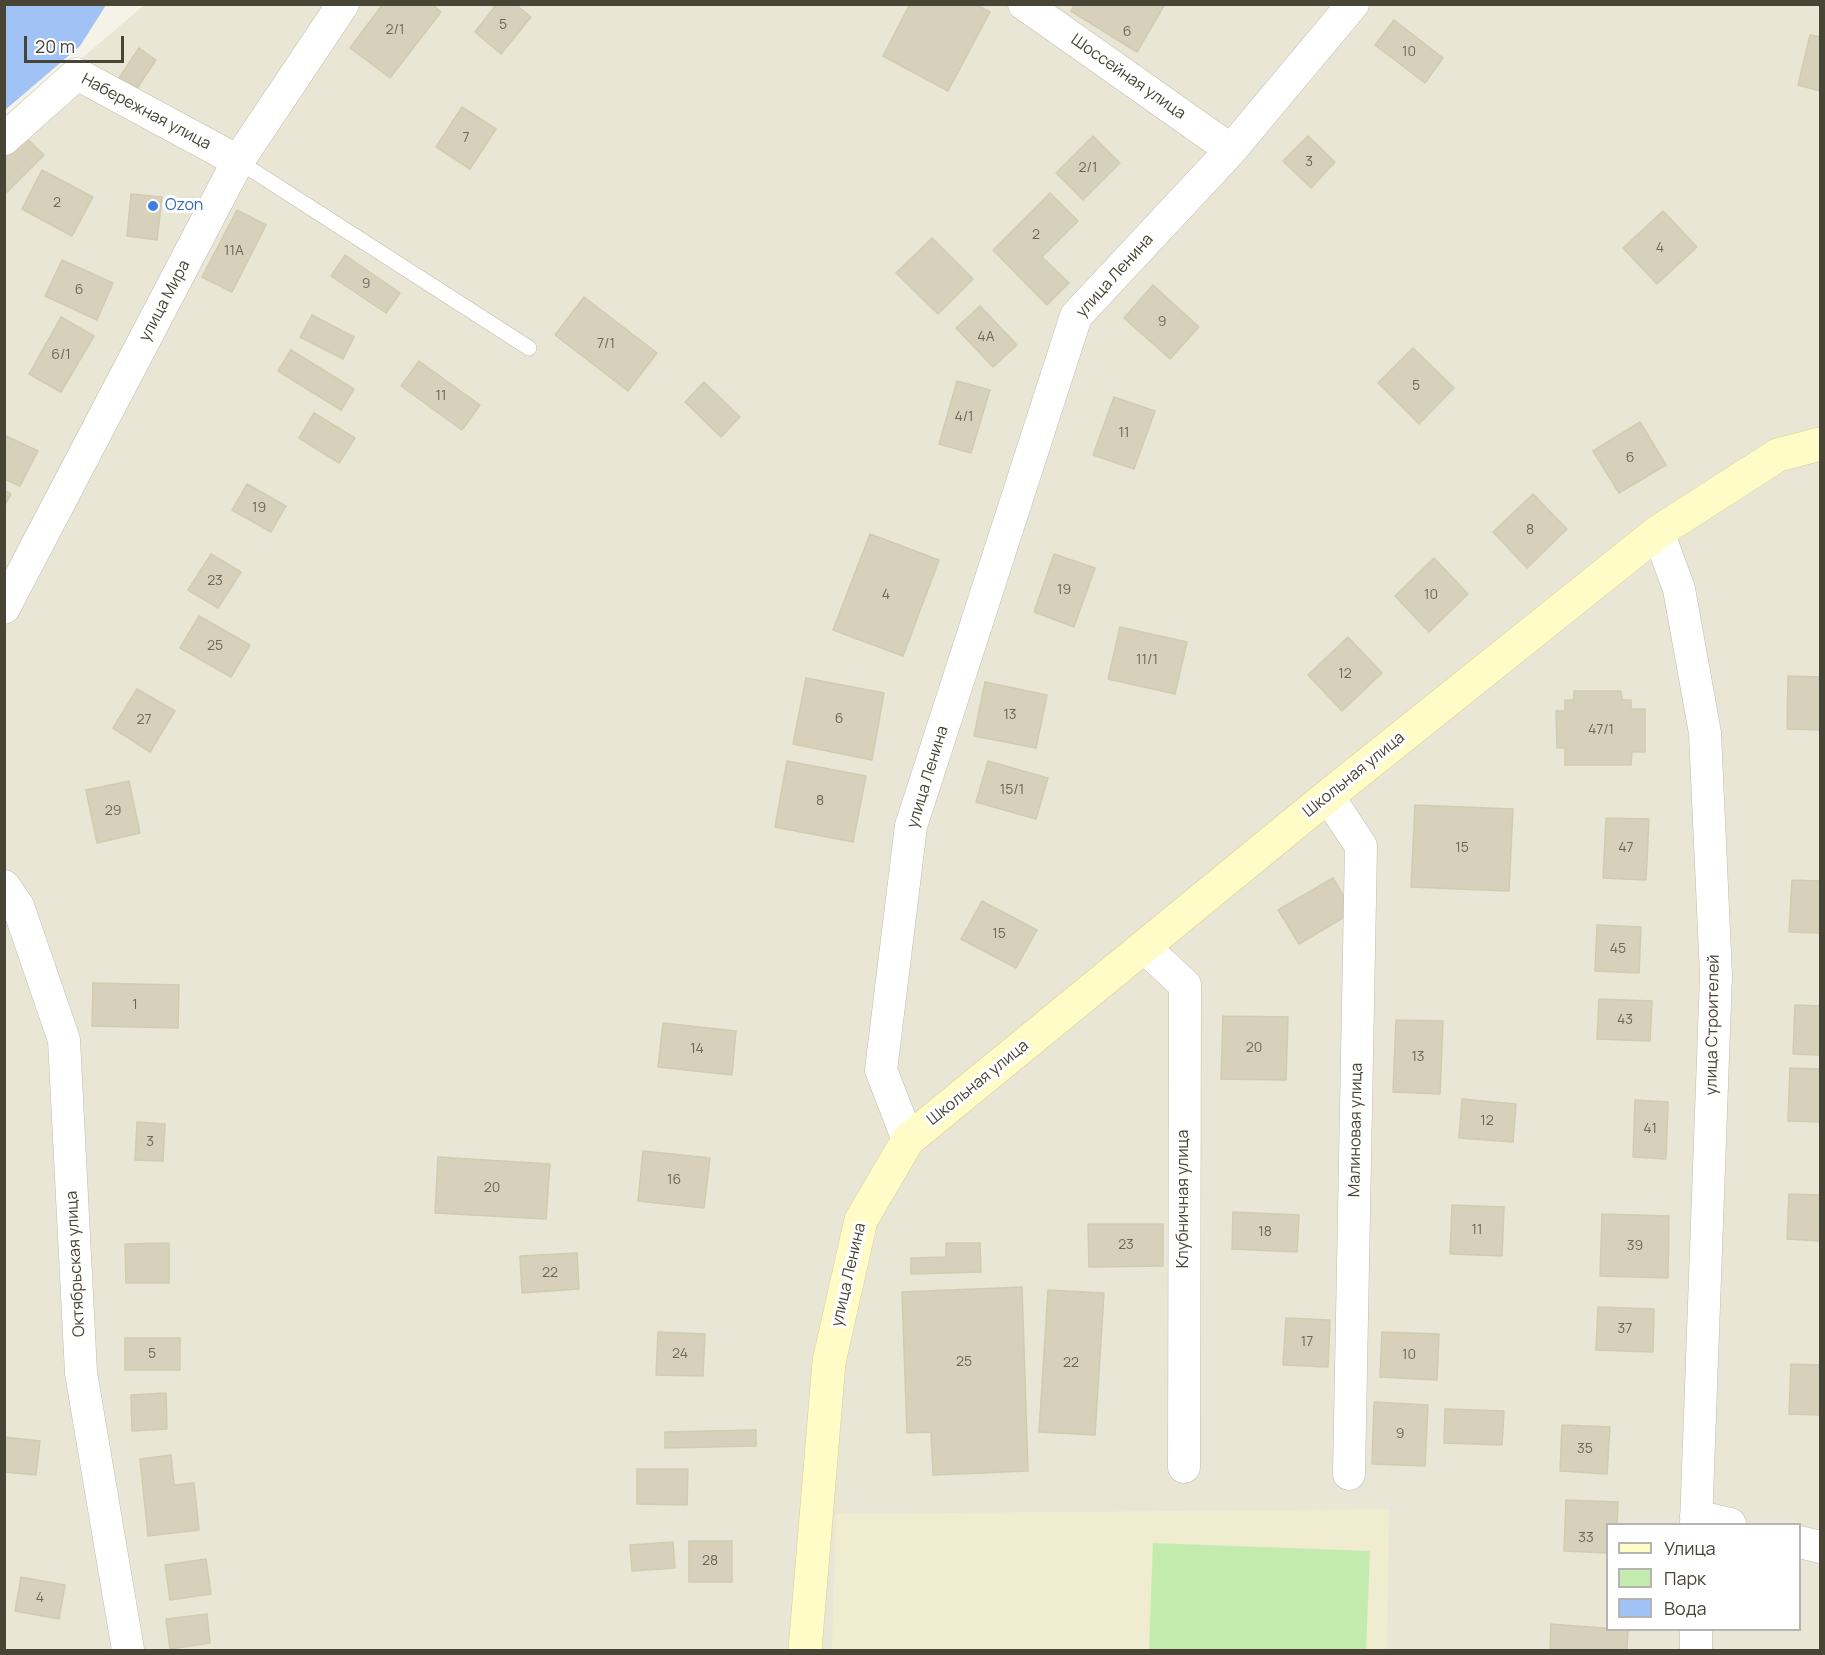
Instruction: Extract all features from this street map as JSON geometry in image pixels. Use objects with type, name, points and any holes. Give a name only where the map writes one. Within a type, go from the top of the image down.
[{"type":"street","name":"улица Мира","points":[[4,608],[238,161],[343,4]]},
{"type":"street","name":"Шоссейная улица","points":[[1024,4],[1231,150]]},
{"type":"street","name":"улица Ленина","points":[[805,1650],[829,1362],[861,1220],[908,1140],[881,1070],[911,826],[1072,328],[1076,316],[1231,150],[1353,4]]},
{"type":"street","name":"Набережная улица","points":[[4,139],[77,74],[238,161]]},
{"type":"street","name":"Школьная улица","points":[[908,1140],[1328,796],[1658,532],[1778,454],[1821,444]]},
{"type":"street","name":"улица Строителей","points":[[1658,532],[1678,588],[1706,733],[1716,975],[1696,1520]]},
{"type":"street","name":"Малиновая улица","points":[[1328,796],[1361,846],[1349,1474]]},
{"type":"street","name":"Октябрьская улица","points":[[4,886],[18,906],[64,1040],[81,1373],[128,1650]]},
{"type":"street","name":"Клубничная улица","points":[[1144,947],[1185,985],[1184,1467]]},
{"type":"street","points":[[1696,1520],[1722,1523]]},
{"type":"street","points":[[1801,1542],[1821,1547]]},
{"type":"street","points":[[1696,1631],[1696,1650]]},
{"type":"lane","points":[[238,161],[530,348]]},
{"type":"shaded area","points":[[144,5],[1820,5],[1820,1650],[5,1650],[4,125]]},
{"type":"shaded area","points":[[1389,1509],[1387,1650],[832,1650],[836,1514]]},
{"type":"green space","points":[[1153,1543],[1370,1551],[1366,1650],[1149,1650]]},
{"type":"water","points":[[5,4],[106,5],[80,46],[5,110]]},
{"type":"building","points":[[383,4],[432,4],[441,12],[390,78],[350,48]]},
{"type":"building","points":[[497,4],[515,4],[531,17],[501,54],[475,32]]},
{"type":"building","points":[[910,4],[975,4],[990,12],[948,91],[883,56]]},
{"type":"building","points":[[1075,4],[1165,4],[1137,52],[1071,11]]},
{"type":"building","points":[[1394,20],[1443,58],[1425,83],[1375,45]]},
{"type":"building","points":[[1810,35],[1820,37],[1820,91],[1798,85]]},
{"type":"building","points":[[139,48],[156,60],[134,93],[117,81]]},
{"type":"building","points":[[462,107],[496,129],[470,169],[436,147]]},
{"type":"building","points":[[22,134],[44,155],[4,195],[4,153]]},
{"type":"building","points":[[1093,136],[1120,163],[1083,200],[1056,173]]},
{"type":"building","points":[[1308,136],[1335,162],[1311,188],[1283,161]]},
{"type":"building","points":[[42,170],[93,197],[72,236],[22,209]]},
{"type":"building","points":[[1050,193],[1078,221],[1042,257],[1069,283],[1047,305],[993,250]]},
{"type":"building","points":[[131,194],[162,197],[157,240],[127,236]]},
{"type":"building","points":[[237,210],[266,225],[232,292],[202,277]]},
{"type":"building","points":[[1663,211],[1697,247],[1657,284],[1623,248]]},
{"type":"building","points":[[932,238],[973,279],[938,314],[896,273]]},
{"type":"building","points":[[345,255],[400,293],[386,313],[331,276]]},
{"type":"building","points":[[62,260],[113,283],[97,320],[45,296]]},
{"type":"building","points":[[1153,285],[1199,327],[1170,359],[1124,318]]},
{"type":"building","points":[[584,297],[657,353],[628,391],[555,335]]},
{"type":"building","points":[[980,306],[1017,345],[993,367],[956,328]]},
{"type":"building","points":[[312,315],[354,337],[343,359],[300,337]]},
{"type":"building","points":[[61,317],[94,336],[61,392],[29,374]]},
{"type":"building","points":[[1413,348],[1454,388],[1419,424],[1378,383]]},
{"type":"building","points":[[291,350],[354,389],[341,410],[278,371]]},
{"type":"building","points":[[419,361],[480,405],[462,430],[401,386]]},
{"type":"building","points":[[957,381],[990,390],[971,453],[939,444]]},
{"type":"building","points":[[704,382],[740,417],[721,437],[685,402]]},
{"type":"building","points":[[1114,397],[1155,411],[1134,469],[1093,455]]},
{"type":"building","points":[[314,413],[355,438],[339,463],[299,438]]},
{"type":"building","points":[[1640,422],[1666,465],[1619,493],[1593,451]]},
{"type":"building","points":[[4,435],[38,451],[20,486],[4,479]]},
{"type":"building","points":[[247,484],[286,506],[271,532],[232,510]]},
{"type":"building","points":[[4,490],[11,494],[4,507]]},
{"type":"building","points":[[1533,494],[1567,529],[1527,568],[1493,532]]},
{"type":"building","points":[[870,534],[939,560],[903,656],[833,630]]},
{"type":"building","points":[[211,554],[241,572],[218,608],[188,590]]},
{"type":"building","points":[[1054,554],[1095,568],[1074,627],[1034,612]]},
{"type":"building","points":[[1434,558],[1468,594],[1429,632],[1395,596]]},
{"type":"building","points":[[199,616],[250,645],[231,677],[180,648]]},
{"type":"building","points":[[1120,627],[1187,642],[1175,694],[1108,679]]},
{"type":"building","points":[[1348,637],[1382,673],[1342,711],[1308,675]]},
{"type":"building","points":[[1788,676],[1820,677],[1820,730],[1787,729]]},
{"type":"building","points":[[806,678],[884,693],[872,760],[793,744]]},
{"type":"building","points":[[985,682],[1047,695],[1036,748],[974,736]]},
{"type":"building","points":[[137,689],[175,711],[150,752],[113,728]]},
{"type":"building","points":[[1574,691],[1621,691],[1622,700],[1631,700],[1631,709],[1645,709],[1645,752],[1632,752],[1631,765],[1565,765],[1565,748],[1557,748],[1556,711],[1565,711],[1565,700],[1574,700]]},
{"type":"building","points":[[787,761],[866,776],[853,842],[775,827]]},
{"type":"building","points":[[988,761],[1048,778],[1036,819],[976,802]]},
{"type":"building","points":[[129,781],[140,833],[97,843],[86,790]]},
{"type":"building","points":[[1415,805],[1513,809],[1509,891],[1411,887]]},
{"type":"building","points":[[1606,818],[1649,819],[1646,880],[1603,878]]},
{"type":"building","points":[[1333,878],[1353,912],[1299,944],[1278,910]]},
{"type":"building","points":[[1792,880],[1820,881],[1820,933],[1789,932]]},
{"type":"building","points":[[982,901],[1037,930],[1016,968],[961,939]]},
{"type":"building","points":[[1597,925],[1641,927],[1639,973],[1595,971]]},
{"type":"building","points":[[93,983],[179,985],[178,1028],[92,1026]]},
{"type":"building","points":[[1599,999],[1652,1001],[1650,1041],[1597,1039]]},
{"type":"building","points":[[1795,1005],[1820,1006],[1820,1055],[1793,1054]]},
{"type":"building","points":[[1223,1016],[1288,1017],[1286,1080],[1221,1079]]},
{"type":"building","points":[[1396,1020],[1443,1021],[1440,1094],[1393,1092]]},
{"type":"building","points":[[663,1023],[736,1031],[732,1075],[658,1067]]},
{"type":"building","points":[[1790,1068],[1820,1069],[1820,1122],[1788,1121]]},
{"type":"building","points":[[1462,1099],[1516,1104],[1513,1142],[1459,1138]]},
{"type":"building","points":[[1635,1100],[1668,1102],[1666,1159],[1633,1157]]},
{"type":"building","points":[[137,1122],[165,1124],[163,1161],[135,1160]]},
{"type":"building","points":[[643,1151],[710,1158],[704,1208],[638,1201]]},
{"type":"building","points":[[438,1157],[550,1164],[546,1219],[435,1213]]},
{"type":"building","points":[[1789,1194],[1820,1195],[1820,1241],[1787,1239]]},
{"type":"building","points":[[1452,1205],[1504,1207],[1502,1256],[1450,1254]]},
{"type":"building","points":[[1233,1212],[1299,1215],[1297,1252],[1232,1249]]},
{"type":"building","points":[[1602,1214],[1669,1216],[1668,1278],[1600,1276]]},
{"type":"building","points":[[1088,1224],[1163,1224],[1163,1266],[1089,1267]]},
{"type":"building","points":[[169,1243],[169,1283],[126,1283],[125,1244]]},
{"type":"building","points":[[946,1243],[980,1243],[981,1272],[911,1274],[911,1258],[946,1257]]},
{"type":"building","points":[[577,1253],[579,1289],[522,1293],[520,1256]]},
{"type":"building","points":[[1022,1287],[1028,1471],[933,1475],[931,1432],[907,1433],[902,1292]]},
{"type":"building","points":[[1048,1290],[1104,1293],[1095,1435],[1039,1432]]},
{"type":"building","points":[[1598,1307],[1654,1309],[1653,1352],[1596,1350]]},
{"type":"building","points":[[1286,1318],[1330,1320],[1328,1367],[1283,1365]]},
{"type":"building","points":[[658,1332],[705,1334],[703,1376],[656,1375]]},
{"type":"building","points":[[1382,1332],[1439,1334],[1437,1380],[1380,1377]]},
{"type":"building","points":[[125,1338],[180,1338],[180,1370],[125,1370]]},
{"type":"building","points":[[1791,1364],[1820,1365],[1820,1415],[1789,1414]]},
{"type":"building","points":[[166,1393],[167,1429],[132,1431],[131,1395]]},
{"type":"building","points":[[1374,1402],[1428,1405],[1425,1466],[1372,1464]]},
{"type":"building","points":[[1445,1409],[1504,1411],[1502,1445],[1444,1443]]},
{"type":"building","points":[[1562,1425],[1610,1427],[1607,1474],[1560,1471]]},
{"type":"building","points":[[756,1430],[756,1446],[665,1448],[665,1432]]},
{"type":"building","points":[[4,1437],[40,1441],[36,1475],[4,1472]]},
{"type":"building","points":[[171,1455],[174,1485],[194,1483],[199,1530],[148,1536],[140,1459]]},
{"type":"building","points":[[637,1469],[688,1469],[687,1505],[637,1504]]},
{"type":"building","points":[[1566,1500],[1618,1502],[1617,1523],[1606,1523],[1606,1553],[1564,1551]]},
{"type":"building","points":[[689,1541],[732,1541],[732,1582],[689,1582]]},
{"type":"building","points":[[673,1542],[675,1568],[632,1571],[630,1545]]},
{"type":"building","points":[[206,1559],[211,1594],[170,1600],[165,1565]]},
{"type":"building","points":[[21,1577],[65,1585],[59,1619],[15,1611]]},
{"type":"building","points":[[207,1614],[210,1643],[170,1649],[166,1619]]},
{"type":"building","points":[[1551,1624],[1606,1628],[1606,1631],[1628,1631],[1627,1650],[1550,1650]]},
{"type":"place","name":"Ozon","points":[[153,206]]}]
